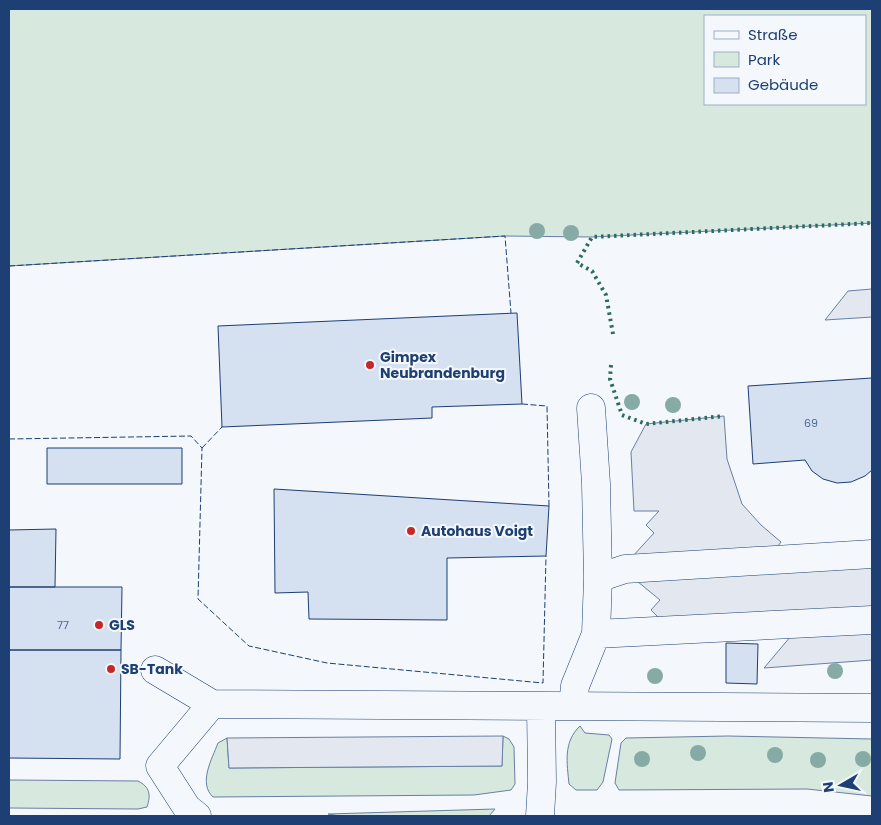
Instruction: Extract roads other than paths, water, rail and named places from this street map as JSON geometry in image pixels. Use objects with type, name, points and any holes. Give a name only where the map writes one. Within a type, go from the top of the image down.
[{"type":"street","points":[[573,706],[575,686],[596,634],[598,578],[596,484],[591,408]]},
{"type":"street","points":[[598,578],[625,569],[872,554]]},
{"type":"street","points":[[596,634],[872,620]]},
{"type":"street","points":[[155,670],[212,704],[872,708]]},
{"type":"street","points":[[197,816],[187,808],[160,766],[212,704]]},
{"type":"street","points":[[540,816],[542,782],[541,707]]},
{"type":"place","name":"Gimpex Neubrandenburg","points":[[370,365]]},
{"type":"place","name":"Autohaus Voigt","points":[[411,531]]},
{"type":"place","name":"GLS","points":[[99,625]]},
{"type":"place","name":"SB-Tank","points":[[111,669]]}]
